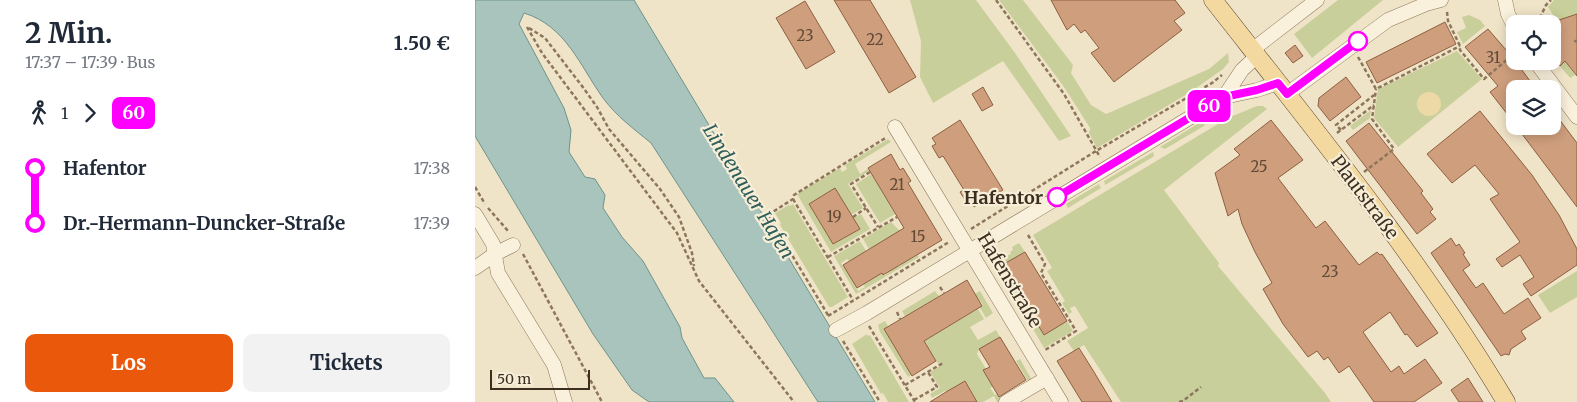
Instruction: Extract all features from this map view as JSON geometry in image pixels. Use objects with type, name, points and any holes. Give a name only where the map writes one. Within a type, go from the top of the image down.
[{"type":"main road","name":"Plautstraße","points":[[1213,0],[1353,180],[1428,281],[1507,402]]},
{"type":"street","points":[[1224,97],[1255,53],[1317,0]]},
{"type":"street","points":[[1505,0],[1508,15]]},
{"type":"street","points":[[836,330],[1224,97],[1257,90],[1282,88],[1352,45],[1388,20],[1424,2],[1444,3]]},
{"type":"street","points":[[1542,70],[1577,117]]},
{"type":"street","name":"Hafenstraße","points":[[892,131],[961,236],[1061,402]]},
{"type":"street","points":[[475,214],[493,244],[498,273],[555,364],[565,402]]},
{"type":"street","points":[[475,268],[515,243]]},
{"type":"street","points":[[1006,402],[1047,378]]},
{"type":"path","points":[[996,0],[1064,94],[1107,167]]},
{"type":"path","points":[[1541,15],[1551,0]]},
{"type":"path","points":[[1444,3],[1447,21],[1460,46],[1460,50],[1484,78],[1506,60]]},
{"type":"path","points":[[694,269],[692,252],[679,217],[660,189],[609,129],[592,100],[545,38],[527,27],[542,53],[677,233],[699,281],[794,402]]},
{"type":"path","points":[[1352,45],[1376,89],[1372,119],[1395,149],[1353,180]]},
{"type":"path","points":[[1376,89],[1460,46]]},
{"type":"path","points":[[828,316],[961,236],[1096,151],[1211,83],[1225,72]]},
{"type":"path","points":[[1341,130],[1337,125],[1375,94]]},
{"type":"path","points":[[1323,141],[1374,105]]},
{"type":"path","points":[[880,402],[768,215],[793,199],[794,195],[892,131]]},
{"type":"path","points":[[870,172],[851,184],[878,227]]},
{"type":"path","points":[[475,187],[485,205],[515,243],[602,402]]},
{"type":"path","points":[[793,199],[915,401],[937,387],[928,372]]},
{"type":"path","points":[[853,216],[867,208]]},
{"type":"path","points":[[828,257],[897,216]]},
{"type":"path","points":[[1028,236],[1045,264],[1040,274],[1077,332],[1042,352]]},
{"type":"path","points":[[940,287],[944,293]]},
{"type":"path","points":[[897,312],[900,319]]},
{"type":"path","points":[[905,385],[943,363]]},
{"type":"path","points":[[1179,402],[1201,387]]},
{"type":"green space","points":[[910,0],[976,0],[1015,53],[1071,136],[1059,141],[1003,61],[933,103],[920,77],[921,41]]},
{"type":"green space","points":[[999,0],[1023,0],[1073,65],[1071,73],[1091,105],[1106,114],[1209,69],[1228,53],[1229,62],[1223,69],[1192,91],[1097,148],[1089,133],[1090,128],[1064,87]]},
{"type":"green space","points":[[1338,0],[1383,0],[1312,58],[1294,34]]},
{"type":"green space","points":[[1554,0],[1577,0],[1577,14],[1561,20],[1561,15],[1553,15],[1548,7]]},
{"type":"green space","points":[[1469,15],[1480,20],[1485,26],[1463,44],[1457,32],[1466,28],[1462,17]]},
{"type":"green space","points":[[1457,51],[1482,79],[1398,147],[1374,118],[1378,89]]},
{"type":"green space","points":[[1565,61],[1575,75],[1570,78],[1561,65]]},
{"type":"green space","points":[[1257,106],[1263,106],[1267,109],[1164,190],[1219,263],[1218,266],[1331,402],[1121,402],[1084,345],[1074,351],[1067,341],[1088,328],[1075,306],[1070,308],[1072,312],[1069,314],[1062,303],[1065,301],[1047,271],[1052,268],[1033,235],[1228,118]]},
{"type":"green space","points":[[1371,110],[1370,118],[1353,130],[1350,126]]},
{"type":"green space","points":[[1204,120],[1204,126],[1165,149],[1160,147]]},
{"type":"green space","points":[[888,139],[891,142],[855,164],[860,174],[868,169],[869,171],[848,184],[863,208],[851,215],[835,188],[809,204],[833,244],[859,229],[853,218],[861,214],[870,229],[831,252],[797,194],[840,168],[842,172],[847,169],[845,165]]},
{"type":"green space","points":[[1153,152],[1153,157],[1105,185],[1104,181]]},
{"type":"green space","points":[[871,174],[895,214],[880,223],[856,184]]},
{"type":"green space","points":[[1099,184],[1101,188],[1068,208],[1066,204]]},
{"type":"green space","points":[[793,204],[848,297],[832,307],[829,307],[780,225],[781,223],[775,213]]},
{"type":"green space","points":[[891,222],[900,231],[869,249],[863,239]]},
{"type":"green space","points":[[860,241],[866,251],[849,261],[847,259],[841,263],[845,269],[848,267],[857,282],[854,284],[858,291],[865,287],[863,284],[882,273],[884,276],[889,272],[887,269],[895,265],[897,267],[902,265],[901,262],[910,256],[911,259],[916,256],[916,252],[919,257],[856,294],[834,256]]},
{"type":"green space","points":[[1019,243],[1025,252],[1003,265],[1044,335],[1067,321],[1073,331],[1044,348],[997,266],[1002,254],[1004,257],[1011,254],[1012,247]]},
{"type":"green space","points":[[1577,271],[1577,297],[1550,313],[1538,295]]},
{"type":"green space","points":[[935,291],[939,296],[905,316],[902,311]]},
{"type":"green space","points":[[980,291],[993,313],[986,318],[980,308],[983,305],[975,294]]},
{"type":"green space","points":[[978,309],[984,319],[970,327],[978,340],[996,330],[1000,337],[979,349],[977,354],[986,369],[993,387],[990,388],[995,395],[997,394],[1000,398],[1028,381],[1016,361],[1020,359],[1033,382],[999,402],[997,402],[994,396],[983,402],[977,402],[965,381],[932,398],[930,394],[940,388],[930,372],[943,364],[941,362],[938,364],[924,341]]},
{"type":"green space","points":[[885,321],[888,326],[884,329],[911,375],[908,377],[880,332],[878,325]]},
{"type":"green space","points":[[867,334],[868,336],[870,335],[909,402],[888,402],[883,393],[881,394],[852,344]]},
{"type":"sand","points":[[1429,92],[1434,93],[1440,99],[1440,109],[1434,115],[1429,116],[1424,115],[1418,109],[1417,104],[1418,99],[1424,93]]},
{"type":"water","name":"Lindenauer Hafen","points":[[475,0],[634,0],[875,402],[818,402],[651,143],[608,105],[571,48],[561,37],[539,19],[524,13],[519,24],[564,108],[571,130],[569,152],[585,177],[595,179],[605,195],[603,208],[622,237],[643,261],[680,327],[682,338],[704,378],[715,378],[734,402],[649,402],[632,390],[593,334],[475,136]]},
{"type":"building","points":[[834,0],[870,0],[916,77],[889,93]]},
{"type":"building","points":[[1051,0],[1175,0],[1185,13],[1174,21],[1182,30],[1114,82],[1091,53],[1099,48],[1085,30],[1081,33],[1074,24],[1067,30]]},
{"type":"building","points":[[805,1],[835,52],[806,69],[776,18]]},
{"type":"building","points":[[1577,14],[1577,76],[1565,61],[1561,65],[1561,19]]},
{"type":"building","points":[[1445,22],[1456,44],[1377,83],[1366,62]]},
{"type":"building","points":[[1488,29],[1506,50],[1506,70],[1522,70],[1529,80],[1506,80],[1506,112],[1490,92],[1498,86],[1465,47]]},
{"type":"building","points":[[1295,45],[1303,56],[1293,63],[1285,53]]},
{"type":"building","points":[[1346,77],[1361,97],[1330,121],[1318,106],[1319,98]]},
{"type":"building","points":[[983,87],[993,105],[982,111],[972,94]]},
{"type":"building","points":[[1480,111],[1532,175],[1559,215],[1577,249],[1577,265],[1531,296],[1523,284],[1534,277],[1520,255],[1502,267],[1496,259],[1520,242],[1490,199],[1499,194],[1475,165],[1452,183],[1427,154]]},
{"type":"building","points":[[960,120],[1003,190],[974,207],[970,201],[967,203],[960,192],[964,190],[943,156],[939,158],[932,146],[936,144],[932,138]]},
{"type":"building","points":[[1271,120],[1303,160],[1278,178],[1316,228],[1325,221],[1359,265],[1377,252],[1380,255],[1382,254],[1438,333],[1417,347],[1407,334],[1405,335],[1390,312],[1363,332],[1391,372],[1399,366],[1404,374],[1425,359],[1442,383],[1414,402],[1374,402],[1349,366],[1339,373],[1328,357],[1324,360],[1317,351],[1308,357],[1283,324],[1263,289],[1272,283],[1242,224],[1238,209],[1228,216],[1215,173],[1240,155],[1234,149]]},
{"type":"building","points":[[1561,122],[1577,143],[1577,207],[1523,135],[1561,135]]},
{"type":"building","points":[[1369,123],[1423,191],[1421,193],[1433,209],[1430,212],[1436,219],[1417,234],[1346,141]]},
{"type":"building","points":[[891,154],[900,170],[903,168],[911,181],[908,183],[942,240],[857,288],[843,265],[904,228],[868,168]]},
{"type":"building","points":[[835,188],[860,229],[833,244],[809,204]]},
{"type":"building","points":[[1451,238],[1456,246],[1459,244],[1470,265],[1463,270],[1476,288],[1483,283],[1504,314],[1528,298],[1541,318],[1521,331],[1526,339],[1511,349],[1509,355],[1501,356],[1431,253]]},
{"type":"building","points":[[1025,252],[1067,321],[1044,335],[1002,265]]},
{"type":"building","points":[[967,280],[982,306],[924,341],[936,361],[912,376],[884,329]]},
{"type":"building","points":[[1000,337],[1026,380],[999,397],[983,370],[990,367],[979,349]]},
{"type":"building","points":[[1079,348],[1112,402],[1082,402],[1057,361]]},
{"type":"building","points":[[1468,378],[1483,402],[1459,402],[1451,390]]},
{"type":"building","points":[[965,381],[977,402],[930,402],[946,392]]},
{"type":"bus line","name":"60","points":[[1057,197],[1224,97],[1257,90],[1278,83],[1287,94],[1358,41]]},
{"type":"place","name":"Hafentor","points":[[1057,197]]}]
